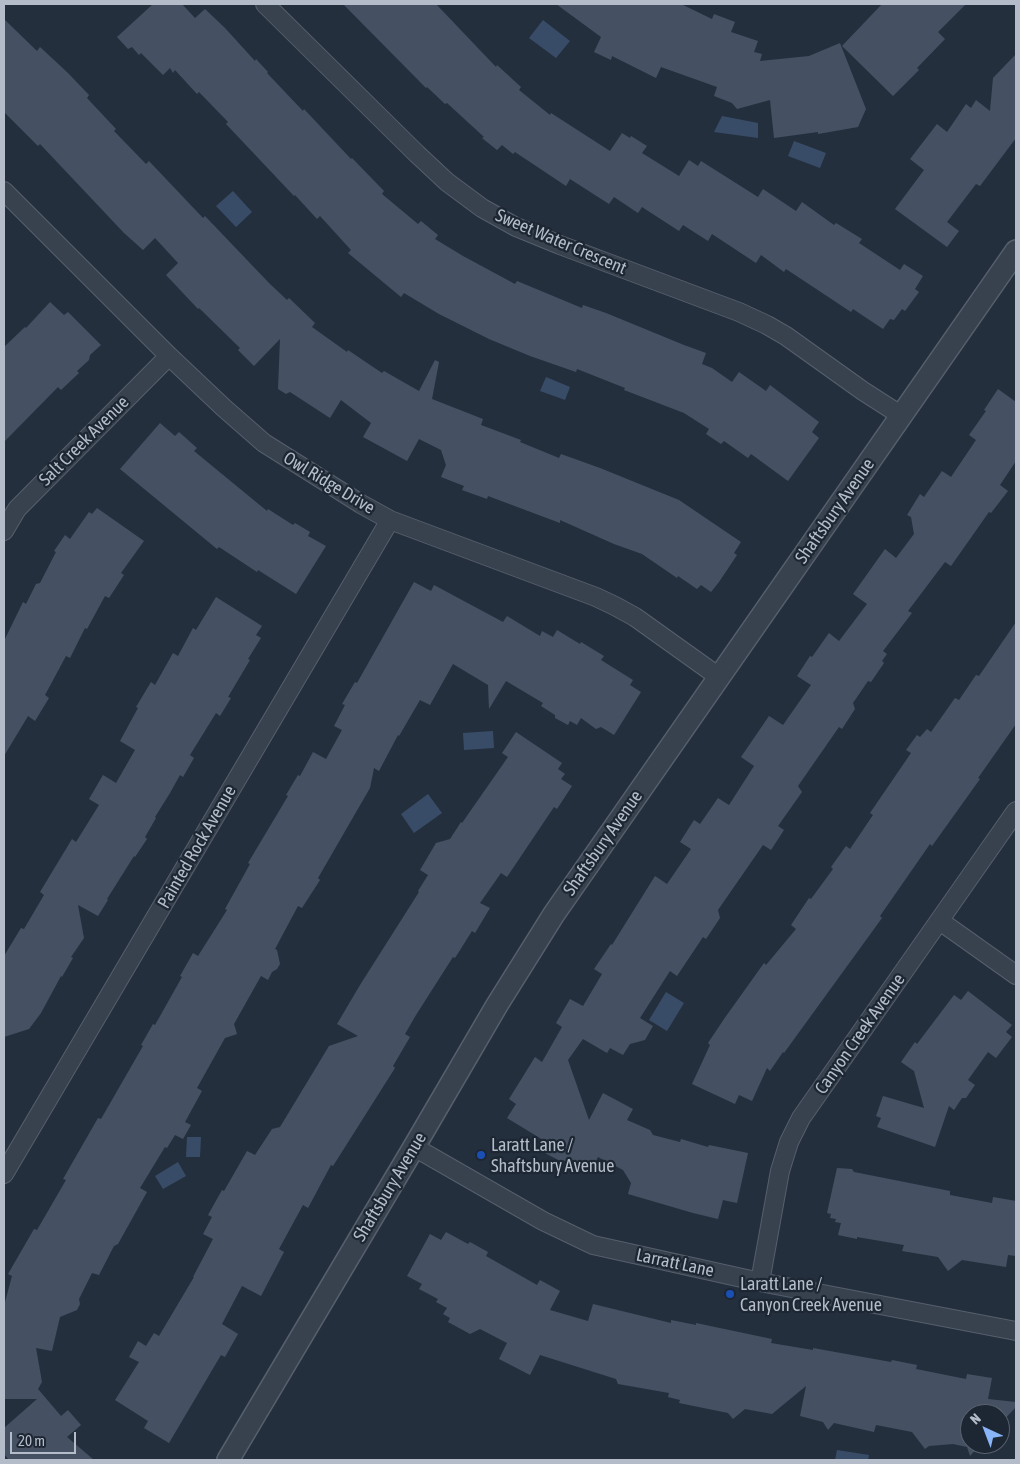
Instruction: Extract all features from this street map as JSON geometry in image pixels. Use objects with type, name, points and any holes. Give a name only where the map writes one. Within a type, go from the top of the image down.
[{"type":"street","name":"Sweet Water Crescent","points":[[265,4],[416,154],[447,182],[482,208],[516,227],[739,312],[767,325],[902,416]]},
{"type":"street","name":"Owl Ridge Drive","points":[[4,191],[169,356],[230,414],[264,443],[390,520],[596,597],[615,606],[635,617],[719,677]]},
{"type":"street","name":"Shaftsbury Avenue","points":[[228,1460],[496,1005],[554,914],[1016,251]]},
{"type":"street","name":"Salt Creek Avenue","points":[[4,530],[17,509],[169,356]]},
{"type":"street","name":"Painted Rock Avenue","points":[[4,1174],[390,520]]},
{"type":"street","name":"Canyon Creek Avenue","points":[[760,1282],[780,1171],[789,1142],[801,1118],[1016,811]]},
{"type":"street","points":[[940,921],[1016,975]]},
{"type":"street","name":"Larratt Lane","points":[[414,1147],[543,1221],[593,1246],[760,1282],[1016,1331]]},
{"type":"water","points":[[543,20],[570,41],[556,58],[529,38]]},
{"type":"water","points":[[722,116],[758,123],[758,138],[714,132]]},
{"type":"water","points":[[794,141],[826,153],[820,168],[788,156]]},
{"type":"water","points":[[233,191],[252,212],[236,227],[216,206]]},
{"type":"water","points":[[546,377],[570,387],[565,400],[540,391]]},
{"type":"water","points":[[493,731],[494,748],[464,750],[463,733]]},
{"type":"water","points":[[428,794],[442,813],[414,833],[401,814]]},
{"type":"water","points":[[666,992],[684,1003],[667,1031],[649,1020]]},
{"type":"water","points":[[187,1137],[201,1137],[200,1157],[186,1157]]},
{"type":"water","points":[[178,1162],[186,1176],[163,1189],[155,1176]]},
{"type":"water","points":[[837,1450],[869,1455],[868,1460],[835,1460]]},
{"type":"building","points":[[153,4],[182,4],[195,18],[205,9],[255,61],[256,59],[303,111],[304,109],[384,191],[382,194],[418,224],[421,221],[438,235],[435,239],[515,284],[517,281],[582,308],[583,305],[606,313],[706,353],[702,364],[712,368],[732,382],[739,372],[766,391],[770,385],[819,422],[812,432],[819,438],[788,481],[751,454],[748,458],[724,441],[721,444],[706,434],[709,429],[684,413],[624,390],[625,388],[577,369],[576,372],[530,356],[489,339],[439,314],[404,293],[401,297],[348,253],[351,250],[320,216],[317,219],[294,196],[226,124],[228,122],[199,92],[197,94],[175,70],[173,73],[170,68],[163,75],[141,53],[139,55],[132,47],[128,49],[117,37]]},
{"type":"building","points":[[343,4],[436,4],[496,67],[497,65],[521,87],[519,90],[550,115],[551,113],[610,151],[622,133],[647,146],[642,153],[679,176],[689,160],[698,166],[701,161],[758,197],[763,189],[796,211],[802,202],[834,225],[836,223],[862,239],[859,243],[900,270],[904,264],[923,276],[915,289],[919,292],[905,311],[902,309],[894,320],[890,319],[883,329],[853,309],[851,312],[786,269],[784,272],[761,255],[756,263],[712,234],[708,241],[683,225],[679,231],[642,207],[638,213],[614,197],[609,204],[570,179],[566,186],[515,152],[513,154],[502,145],[497,150],[482,138],[484,137],[447,103],[445,104],[426,88]]},
{"type":"building","points":[[556,4],[681,4],[712,19],[714,14],[735,22],[731,32],[758,41],[754,52],[762,54],[760,61],[809,56],[840,43],[866,109],[858,127],[818,134],[818,132],[774,138],[770,100],[737,109],[732,103],[714,96],[717,87],[661,67],[656,78],[612,56],[611,60],[594,52],[601,37]]},
{"type":"building","points":[[882,4],[966,4],[938,32],[945,39],[917,68],[919,70],[893,96],[842,46]]},
{"type":"building","points":[[4,19],[37,51],[40,47],[68,73],[89,95],[87,98],[116,129],[114,131],[146,164],[149,161],[269,283],[287,300],[289,298],[315,323],[312,327],[347,352],[348,350],[382,373],[384,371],[419,391],[435,360],[439,362],[432,399],[483,419],[481,425],[521,440],[520,442],[559,458],[561,454],[679,500],[741,542],[734,553],[737,555],[719,582],[711,592],[701,585],[697,589],[642,554],[560,520],[560,523],[488,496],[487,499],[462,490],[464,486],[441,477],[446,465],[441,450],[419,439],[407,461],[363,437],[371,423],[341,400],[330,418],[290,392],[286,394],[278,389],[280,339],[254,366],[238,350],[240,348],[198,309],[166,275],[178,263],[155,238],[143,250],[124,233],[40,144],[38,146],[4,112]]},
{"type":"building","points":[[1016,54],[1016,138],[980,186],[976,184],[947,222],[959,231],[947,247],[895,209],[924,170],[910,159],[937,124],[947,132],[966,104],[971,108],[976,100],[990,111],[993,78]]},
{"type":"building","points":[[50,302],[64,315],[68,312],[101,345],[77,371],[79,373],[61,390],[58,387],[4,442],[4,347],[26,328]]},
{"type":"building","points":[[998,389],[1016,402],[1016,461],[1000,485],[1008,491],[991,513],[989,512],[951,566],[945,562],[908,611],[912,613],[883,651],[887,654],[882,661],[884,663],[871,682],[868,681],[853,703],[855,709],[842,729],[839,727],[798,786],[802,792],[778,826],[784,830],[771,850],[763,845],[718,910],[720,918],[706,939],[703,937],[677,976],[670,971],[640,1018],[653,1026],[645,1040],[630,1044],[623,1055],[610,1048],[607,1053],[583,1039],[568,1060],[589,1120],[603,1093],[633,1109],[627,1120],[650,1130],[653,1135],[680,1142],[681,1139],[708,1147],[709,1145],[748,1153],[737,1203],[723,1200],[718,1219],[693,1213],[628,1194],[631,1183],[623,1170],[598,1157],[589,1174],[543,1152],[548,1143],[507,1118],[516,1104],[509,1099],[535,1057],[542,1062],[562,1027],[556,1023],[570,999],[583,1006],[602,974],[594,969],[612,945],[655,876],[667,884],[691,849],[680,842],[694,820],[700,824],[718,798],[729,805],[754,766],[741,757],[769,716],[783,725],[811,685],[797,676],[810,656],[812,657],[829,633],[839,641],[867,604],[853,594],[885,549],[896,558],[914,534],[911,517],[907,515],[920,494],[924,497],[942,471],[951,477],[976,440],[969,435],[986,411],[984,410]]},
{"type":"building","points":[[160,423],[175,436],[179,432],[197,448],[194,451],[267,511],[268,509],[293,525],[295,523],[310,532],[308,536],[326,546],[296,594],[258,570],[257,572],[219,547],[217,549],[120,469]]},
{"type":"building","points":[[97,508],[144,541],[121,573],[124,575],[109,598],[105,596],[87,629],[85,628],[70,658],[66,656],[45,695],[49,698],[35,721],[28,716],[4,756],[4,641],[23,602],[26,604],[36,584],[40,583],[56,552],[54,551],[65,535],[70,539],[89,512],[92,514]]},
{"type":"building","points":[[414,582],[431,591],[434,585],[503,622],[507,616],[540,636],[542,631],[553,637],[557,630],[604,656],[601,660],[633,680],[630,685],[641,692],[614,735],[601,727],[596,729],[581,718],[577,725],[570,721],[568,725],[555,718],[555,715],[541,706],[543,703],[506,681],[489,709],[488,685],[453,664],[430,705],[420,700],[398,735],[379,771],[374,768],[370,788],[318,878],[320,880],[302,908],[298,906],[275,949],[277,950],[280,964],[272,972],[268,980],[261,976],[234,1024],[237,1034],[225,1038],[197,1088],[202,1091],[185,1122],[191,1125],[183,1139],[175,1135],[167,1148],[165,1147],[140,1188],[147,1192],[118,1244],[114,1246],[99,1275],[92,1273],[79,1299],[80,1304],[77,1310],[60,1317],[52,1351],[36,1348],[42,1382],[38,1389],[61,1416],[68,1410],[81,1425],[67,1437],[94,1460],[9,1460],[4,1454],[4,1428],[37,1399],[4,1399],[4,1306],[12,1276],[8,1274],[34,1229],[37,1230],[66,1180],[63,1179],[98,1118],[101,1119],[143,1046],[141,1045],[153,1024],[155,1025],[193,953],[198,956],[227,910],[225,909],[250,864],[248,863],[288,796],[286,795],[298,775],[300,776],[313,752],[326,759],[342,730],[334,726],[345,705],[342,704],[355,682],[357,683]]},
{"type":"building","points":[[216,597],[262,626],[256,635],[261,638],[228,697],[231,698],[220,716],[216,713],[190,755],[194,758],[183,777],[180,775],[155,817],[145,837],[147,839],[134,856],[98,916],[78,905],[84,938],[71,957],[73,958],[41,1013],[29,1029],[4,1037],[4,956],[21,928],[24,929],[44,895],[40,892],[72,839],[76,842],[99,805],[89,799],[103,775],[116,783],[135,750],[120,741],[138,708],[136,707],[151,682],[155,685],[173,653],[178,656],[193,628],[196,630]]},
{"type":"building","points":[[1016,622],[1016,724],[978,778],[980,779],[932,846],[930,844],[880,916],[882,918],[784,1053],[770,1071],[767,1068],[752,1101],[739,1095],[735,1104],[692,1084],[710,1045],[708,1043],[764,963],[766,965],[796,929],[791,925],[809,898],[811,899],[833,869],[831,867],[846,846],[850,849],[873,815],[870,813],[911,753],[906,750],[917,735],[920,737],[927,729],[931,732],[955,698],[959,700],[976,675],[979,676]]},
{"type":"building","points":[[516,732],[562,763],[558,769],[565,774],[561,779],[572,786],[557,809],[554,807],[507,877],[501,873],[480,903],[490,908],[475,933],[472,931],[455,958],[453,957],[416,1015],[405,1034],[410,1037],[393,1066],[395,1068],[333,1166],[331,1165],[308,1208],[303,1205],[279,1249],[284,1252],[261,1296],[242,1286],[222,1324],[238,1334],[225,1357],[221,1355],[169,1443],[144,1428],[148,1421],[115,1400],[139,1362],[129,1357],[138,1341],[146,1346],[154,1333],[159,1336],[194,1277],[213,1239],[203,1234],[212,1217],[208,1215],[247,1151],[255,1155],[272,1129],[280,1127],[329,1046],[358,1036],[337,1024],[419,892],[428,875],[420,870],[436,843],[450,839],[462,823],[508,757],[502,753]]},
{"type":"building","points":[[968,991],[1012,1025],[1006,1032],[1012,1037],[996,1058],[988,1052],[968,1080],[975,1085],[966,1098],[962,1098],[954,1110],[949,1106],[935,1147],[877,1127],[881,1118],[876,1116],[883,1096],[924,1108],[914,1071],[901,1062],[954,995],[961,1000]]},
{"type":"building","points":[[837,1168],[852,1169],[854,1172],[950,1191],[950,1195],[992,1203],[993,1197],[1016,1201],[1016,1256],[1008,1255],[1006,1267],[962,1260],[948,1271],[938,1257],[902,1251],[904,1245],[838,1235],[841,1223],[835,1222],[836,1219],[830,1218],[831,1214],[827,1213]]},
{"type":"building","points":[[446,1232],[468,1244],[470,1242],[488,1252],[486,1256],[537,1285],[540,1280],[560,1291],[550,1310],[588,1321],[593,1304],[671,1323],[671,1320],[696,1325],[696,1323],[772,1339],[771,1343],[813,1350],[813,1348],[891,1362],[892,1360],[917,1365],[916,1369],[966,1379],[967,1374],[992,1378],[988,1399],[1016,1402],[1016,1407],[1010,1413],[1010,1404],[960,1404],[960,1446],[953,1444],[929,1446],[925,1449],[912,1432],[876,1425],[874,1432],[834,1423],[828,1430],[823,1422],[800,1416],[806,1386],[772,1414],[745,1409],[733,1419],[728,1413],[679,1403],[680,1400],[668,1397],[669,1393],[618,1384],[616,1379],[540,1355],[530,1375],[499,1359],[507,1343],[480,1329],[470,1334],[448,1322],[450,1318],[443,1314],[447,1308],[436,1302],[438,1299],[419,1289],[422,1284],[407,1276],[430,1234],[441,1240]]},
{"type":"place","name":"Laratt Lane / Shaftsbury Avenue","points":[[481,1155]]},
{"type":"place","name":"Laratt Lane / Canyon Creek Avenue","points":[[730,1294]]}]
